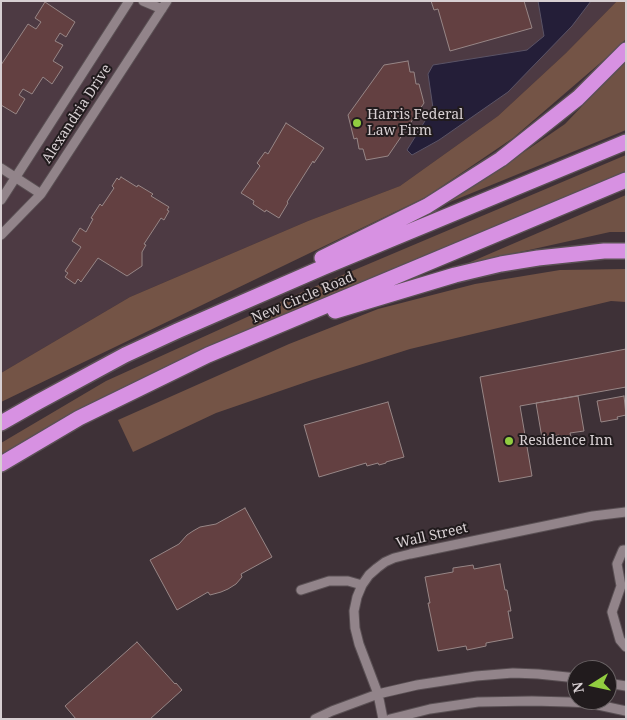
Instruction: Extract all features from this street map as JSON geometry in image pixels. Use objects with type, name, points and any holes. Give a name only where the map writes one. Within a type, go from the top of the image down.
[{"type":"highway","points":[[177,331],[427,206],[501,159],[578,98],[626,50]]},
{"type":"highway","name":"New Circle Road","points":[[1,424],[125,355],[177,331],[324,267],[626,142]]},
{"type":"highway","name":"New Circle Road","points":[[1,464],[79,418],[243,340],[626,180]]},
{"type":"highway","points":[[243,340],[455,274],[538,258],[626,250]]},
{"type":"street","name":"Alexandria Drive","points":[[1,200],[129,1]]},
{"type":"street","points":[[144,1],[162,4]]},
{"type":"street","name":"Alexandria Drive","points":[[1,235],[42,194],[162,4]]},
{"type":"street","points":[[1,168],[42,194]]},
{"type":"street","name":"Wall Street","points":[[383,719],[378,694],[354,628],[354,611],[357,597],[362,585],[377,568],[394,558],[593,516],[626,512]]},
{"type":"street","points":[[626,550],[623,550],[617,564],[621,586],[612,612],[620,640],[626,647]]},
{"type":"street","points":[[301,590],[329,581],[348,581],[362,585]]},
{"type":"street","points":[[315,719],[378,694],[417,685],[476,676],[513,673],[567,677]]},
{"type":"street","points":[[390,719],[430,709],[478,702],[588,703],[626,711]]},
{"type":"shaded area","points":[[1,1],[617,1],[566,53],[498,116],[400,186],[308,221],[130,297],[1,373]]},
{"type":"shaded area","points":[[538,1],[591,1],[572,26],[508,92],[439,140],[412,155],[407,150],[433,108],[428,74],[433,65],[527,50],[544,36]]},
{"type":"shaded area","points":[[617,1],[626,1],[626,39],[513,138],[426,197],[1,402],[1,373],[130,297],[308,221],[400,186],[498,116],[566,53]]},
{"type":"shaded area","points":[[626,60],[626,130],[440,206],[565,124]]},
{"type":"shaded area","points":[[626,155],[626,173],[145,377],[1,456],[1,443],[106,381],[300,293]]},
{"type":"shaded area","points":[[626,195],[626,232],[610,232],[466,264]]},
{"type":"shaded area","points":[[626,269],[626,302],[611,301],[410,349],[216,413],[133,452],[118,420],[289,344],[378,309],[475,284],[560,270]]},
{"type":"building","points":[[431,1],[524,1],[532,28],[450,51],[438,9],[434,10]]},
{"type":"building","points":[[45,2],[75,22],[66,37],[60,33],[55,41],[63,45],[53,61],[63,67],[52,84],[43,77],[32,94],[23,89],[19,95],[25,99],[16,114],[1,105],[1,65],[28,24],[36,29],[41,22],[35,18]]},
{"type":"building","points":[[408,61],[410,72],[414,72],[416,84],[419,84],[424,103],[388,156],[366,160],[363,149],[359,149],[357,138],[354,139],[348,115],[384,65]]},
{"type":"building","points":[[286,123],[324,148],[314,163],[313,161],[279,218],[266,210],[265,212],[253,204],[254,201],[241,193],[260,166],[257,163],[265,152],[268,154]]},
{"type":"building","points":[[121,177],[153,194],[151,196],[169,207],[167,210],[169,211],[164,220],[161,218],[144,244],[146,245],[142,252],[142,266],[127,276],[98,258],[81,282],[78,279],[75,284],[65,277],[68,273],[65,271],[81,247],[72,241],[80,228],[86,232],[93,219],[91,218],[114,188],[112,186],[117,178],[119,180]]},
{"type":"building","name":"Residence Inn","points":[[626,349],[626,387],[520,406],[532,476],[499,482],[480,377]]},
{"type":"building","points":[[578,396],[584,431],[570,433],[571,437],[560,439],[559,435],[542,438],[536,403]]},
{"type":"building","points":[[624,396],[626,415],[617,417],[618,419],[601,422],[597,401]]},
{"type":"building","points":[[388,402],[404,457],[379,465],[378,463],[367,466],[366,463],[319,477],[304,425]]},
{"type":"building","points":[[245,508],[272,557],[241,574],[242,577],[236,584],[228,589],[210,595],[208,592],[177,610],[150,560],[179,544],[187,535],[200,527],[216,524]]},
{"type":"building","points":[[500,564],[511,611],[508,611],[513,638],[486,643],[486,646],[467,650],[466,646],[438,651],[428,603],[430,603],[425,577],[453,572],[453,568],[473,565],[474,569]]},
{"type":"building","points":[[137,642],[182,690],[150,719],[76,719],[65,706]]},
{"type":"place","name":"Harris Federal Law Firm","points":[[357,123]]},
{"type":"place","name":"Residence Inn","points":[[509,441]]}]
